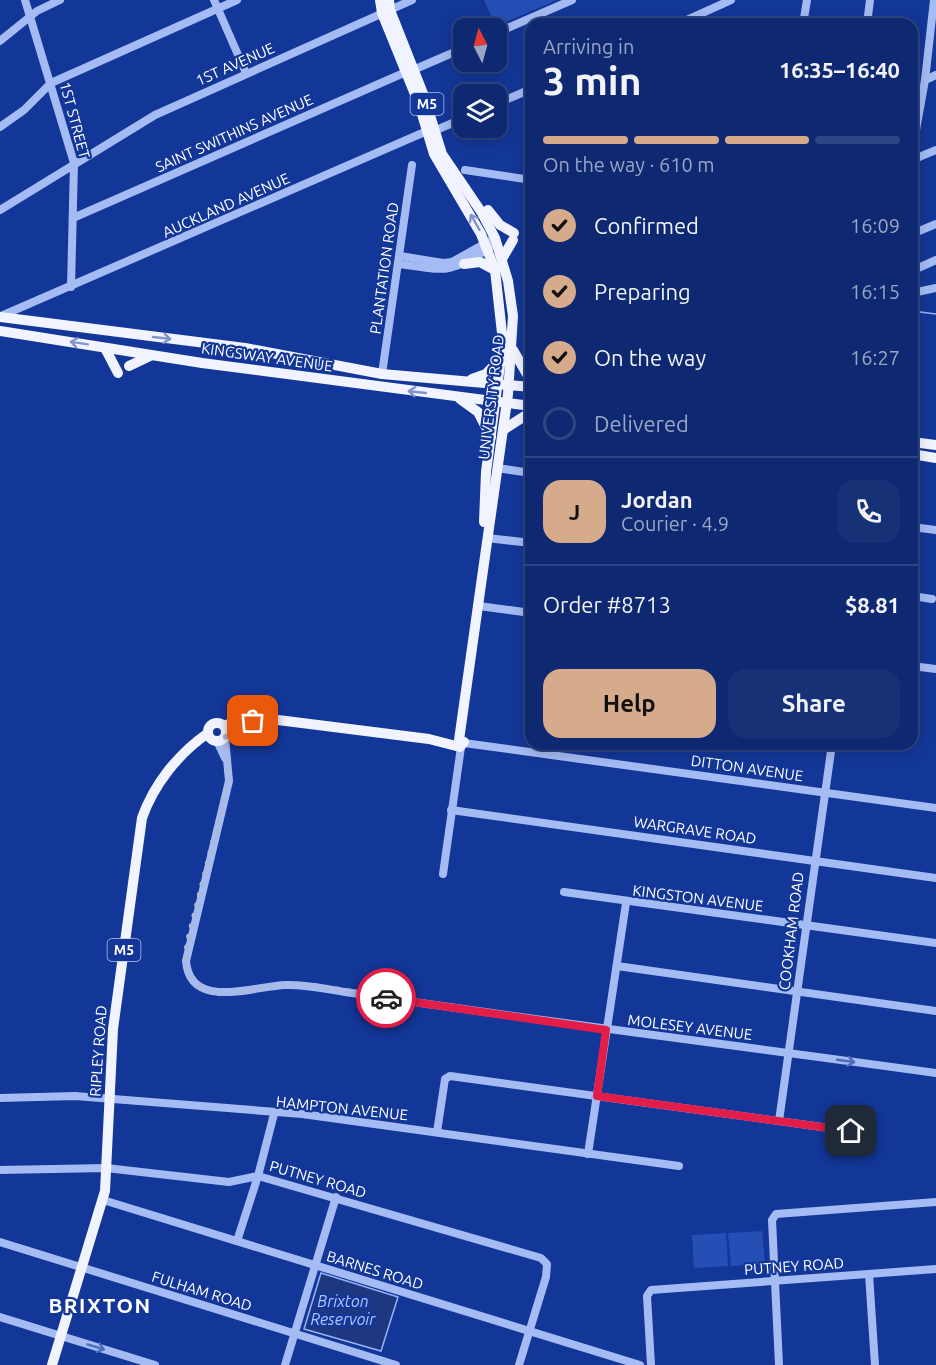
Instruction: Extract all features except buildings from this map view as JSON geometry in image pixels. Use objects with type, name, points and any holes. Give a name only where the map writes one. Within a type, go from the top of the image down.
[{"type":"main road","name":"M5","points":[[380,0],[387,8]]},
{"type":"main road","name":"UNIVERSITY ROAD","points":[[387,8],[410,71],[428,107],[430,131],[443,174],[502,259],[513,316],[513,350],[504,384],[503,430],[460,744]]},
{"type":"main road","name":"UNIVERSITY ROAD","points":[[430,131],[446,163],[469,195],[492,243],[501,308],[504,384]]},
{"type":"main road","points":[[469,195],[479,200],[495,221],[514,237],[502,259]]},
{"type":"main road","points":[[464,264],[480,262],[495,270]]},
{"type":"main road","name":"KINGSWAY AVENUE","points":[[0,317],[245,348],[382,374],[525,386]]},
{"type":"main road","name":"KINGSWAY AVENUE","points":[[0,331],[150,356],[525,405]]},
{"type":"main road","points":[[105,348],[118,373]]},
{"type":"main road","points":[[513,350],[525,371]]},
{"type":"main road","points":[[129,366],[150,356]]},
{"type":"main road","points":[[466,380],[482,377],[502,356]]},
{"type":"main road","points":[[456,396],[478,412],[491,437]]},
{"type":"main road","name":"UNIVERSITY ROAD","points":[[484,562],[484,501],[491,437],[502,402]]},
{"type":"main road","points":[[503,430],[525,416]]},
{"type":"main road","points":[[918,443],[936,445]]},
{"type":"main road","points":[[918,455],[936,458]]},
{"type":"main road","name":"DITTON AVENUE","points":[[219,735],[250,722],[286,720],[460,744]]},
{"type":"main road","name":"RIPLEY ROAD","points":[[52,1365],[103,1200],[113,1029],[142,818],[161,780],[191,749],[219,735]]},
{"type":"street","name":"1ST STREET","points":[[25,0],[74,163],[71,287]]},
{"type":"street","points":[[0,41],[30,16],[60,0]]},
{"type":"street","points":[[214,0],[246,73]]},
{"type":"street","points":[[0,127],[24,110],[51,84],[237,0]]},
{"type":"street","name":"1ST AVENUE","points":[[0,210],[144,121],[387,8],[412,0]]},
{"type":"street","points":[[531,18],[572,0]]},
{"type":"street","points":[[691,18],[731,0]]},
{"type":"street","points":[[804,18],[807,0]]},
{"type":"street","points":[[868,18],[870,0]]},
{"type":"street","points":[[918,110],[925,80],[934,0]]},
{"type":"street","points":[[507,28],[525,20]]},
{"type":"street","name":"SAINT SWITHINS AVENUE","points":[[73,218],[453,53]]},
{"type":"street","points":[[925,80],[936,75]]},
{"type":"street","points":[[507,99],[525,91]]},
{"type":"street","name":"AUCKLAND AVENUE","points":[[0,317],[453,122]]},
{"type":"street","points":[[918,158],[936,150]]},
{"type":"street","name":"PLANTATION ROAD","points":[[382,374],[412,165]]},
{"type":"street","points":[[465,170],[525,179]]},
{"type":"street","points":[[918,232],[936,224]]},
{"type":"street","points":[[400,260],[452,262],[492,243]]},
{"type":"street","points":[[400,260],[443,270],[464,264],[492,243]]},
{"type":"street","points":[[918,268],[936,260]]},
{"type":"street","points":[[72,267],[89,279]]},
{"type":"street","points":[[918,292],[936,288]]},
{"type":"street","points":[[32,322],[29,313],[36,303]]},
{"type":"street","points":[[497,468],[525,472]]},
{"type":"street","points":[[918,528],[936,530]]},
{"type":"street","points":[[487,538],[525,542]]},
{"type":"street","points":[[918,597],[932,599]]},
{"type":"street","points":[[480,606],[525,612]]},
{"type":"street","points":[[918,667],[936,669]]},
{"type":"street","name":"MOLESEY AVENUE","points":[[219,735],[228,762],[229,780],[188,941],[187,970],[200,987],[215,993],[298,985],[606,1030],[936,1073]]},
{"type":"street","name":"DITTON AVENUE","points":[[460,744],[936,808]]},
{"type":"street","name":"UNIVERSITY ROAD","points":[[443,874],[460,744]]},
{"type":"street","name":"COOKHAM ROAD","points":[[779,1121],[831,750]]},
{"type":"street","name":"WARGRAVE ROAD","points":[[451,810],[936,878]]},
{"type":"street","name":"KINGSTON AVENUE","points":[[564,892],[626,903],[936,943]]},
{"type":"street","points":[[588,1154],[626,903]]},
{"type":"street","points":[[617,966],[936,1011]]},
{"type":"street","points":[[438,1132],[445,1079],[448,1076],[851,1131]]},
{"type":"street","name":"HAMPTON AVENUE","points":[[0,1098],[75,1096],[274,1114],[314,1115],[679,1166]]},
{"type":"street","points":[[237,1241],[258,1176],[274,1114]]},
{"type":"street","name":"PUTNEY ROAD","points":[[0,1170],[106,1168],[220,1181],[258,1176],[541,1258],[547,1266],[540,1299],[529,1331]]},
{"type":"street","points":[[285,1365],[336,1197]]},
{"type":"street","name":"BARNES ROAD","points":[[103,1200],[640,1365]]},
{"type":"street","points":[[779,1365],[772,1224],[776,1214],[936,1202]]},
{"type":"street","name":"FULHAM ROAD","points":[[0,1242],[396,1365]]},
{"type":"street","name":"PUTNEY ROAD","points":[[651,1365],[646,1296],[648,1291],[936,1269]]},
{"type":"street","points":[[869,1274],[875,1365]]},
{"type":"street","points":[[0,1317],[155,1365]]},
{"type":"street","points":[[519,1365],[529,1331]]},
{"type":"shaded area","points":[[484,0],[557,0],[507,21],[507,18],[492,18]]},
{"type":"shaded area","points":[[762,1231],[765,1264],[731,1266],[728,1233]]},
{"type":"shaded area","points":[[726,1233],[728,1266],[694,1268],[692,1235]]},
{"type":"water","name":"Brixton Reservoir","points":[[321,1273],[398,1297],[381,1351],[304,1329]]},
{"type":"waterway","points":[[918,312],[936,314]]},
{"type":"way so far","points":[[253,721],[232,729],[225,738],[229,780],[188,941],[186,966],[189,974],[200,987],[215,993],[298,985],[386,998]]},
{"type":"district","name":"BRIXTON","points":[[100,1305]]},
{"type":"route","points":[[386,998],[606,1030],[597,1096],[851,1131]]}]
